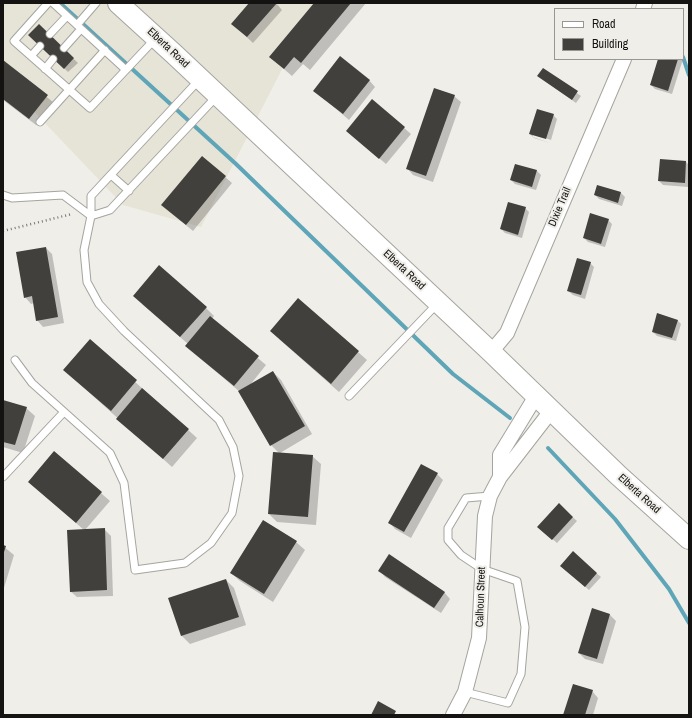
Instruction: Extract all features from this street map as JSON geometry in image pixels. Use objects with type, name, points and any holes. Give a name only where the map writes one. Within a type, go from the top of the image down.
[{"type":"street","name":"Elberta Road","points":[[118,3],[201,79],[491,352],[618,475],[689,539]]},
{"type":"street","name":"Dixie Trail","points":[[491,352],[507,333],[624,60]]},
{"type":"street","name":"Calhoun Street","points":[[500,478],[500,455],[536,396]]},
{"type":"street","name":"Calhoun Street","points":[[453,715],[465,692],[480,638],[482,568],[486,516],[490,496],[500,478],[551,411]]},
{"type":"lane","points":[[48,3],[14,41],[90,108],[156,37]]},
{"type":"lane","points":[[53,3],[126,70]]},
{"type":"lane","points":[[64,48],[96,3]]},
{"type":"lane","points":[[50,34],[67,16]]},
{"type":"lane","points":[[31,56],[40,46]]},
{"type":"lane","points":[[40,122],[104,50]]},
{"type":"lane","points":[[45,68],[53,59]]},
{"type":"lane","points":[[15,360],[32,383],[110,453],[124,483],[135,570],[185,563],[211,543],[232,513],[239,476],[233,447],[218,420],[99,304],[87,282],[84,250],[91,216],[91,196],[201,79]]},
{"type":"lane","points":[[91,216],[110,210],[218,95]]},
{"type":"lane","points":[[111,175],[129,191]]},
{"type":"lane","points":[[3,195],[12,198],[63,195],[91,216]]},
{"type":"lane","points":[[349,396],[438,302]]},
{"type":"lane","points":[[3,477],[64,412]]},
{"type":"lane","points":[[465,692],[508,703],[521,674],[525,627],[517,581],[482,568],[461,555],[448,540],[448,528],[466,498],[490,496]]},
{"type":"path","points":[[3,231],[84,210]]},
{"type":"shaded area","points":[[3,3],[316,3],[201,227],[123,205],[3,79]]},
{"type":"building","points":[[249,3],[277,3],[247,37],[231,24]]},
{"type":"building","points":[[314,3],[351,3],[301,63],[294,57],[284,69],[269,57]]},
{"type":"building","points":[[39,24],[74,58],[64,69],[28,35]]},
{"type":"building","points":[[340,56],[370,80],[343,114],[313,91]]},
{"type":"building","points":[[3,60],[48,95],[29,119],[3,99]]},
{"type":"building","points":[[658,60],[678,60],[668,91],[650,85]]},
{"type":"building","points":[[543,68],[578,91],[572,100],[537,76]]},
{"type":"building","points":[[434,88],[455,95],[426,176],[406,169]]},
{"type":"building","points":[[372,99],[405,127],[379,159],[346,131]]},
{"type":"building","points":[[537,109],[554,114],[546,139],[529,134]]},
{"type":"building","points":[[202,156],[226,176],[186,225],[161,205]]},
{"type":"building","points":[[660,159],[686,161],[685,183],[658,181]]},
{"type":"building","points":[[515,164],[537,170],[532,187],[510,180]]},
{"type":"building","points":[[597,185],[621,192],[618,203],[594,195]]},
{"type":"building","points":[[508,202],[526,207],[518,235],[500,229]]},
{"type":"building","points":[[590,213],[609,219],[601,244],[583,238]]},
{"type":"building","points":[[46,247],[58,317],[36,321],[32,296],[24,298],[16,252]]},
{"type":"building","points":[[577,258],[591,262],[581,295],[567,291]]},
{"type":"building","points":[[159,265],[207,307],[180,337],[133,296]]},
{"type":"building","points":[[298,298],[359,351],[331,384],[270,331]]},
{"type":"building","points":[[657,313],[678,320],[672,338],[652,332]]},
{"type":"building","points":[[210,316],[259,356],[234,386],[185,346]]},
{"type":"building","points":[[90,339],[137,380],[111,411],[63,370]]},
{"type":"building","points":[[273,371],[305,426],[270,446],[238,391]]},
{"type":"building","points":[[142,388],[189,429],[163,459],[116,419]]},
{"type":"building","points":[[3,400],[27,407],[15,445],[3,442]]},
{"type":"building","points":[[54,451],[102,492],[76,523],[28,482]]},
{"type":"building","points":[[273,452],[313,455],[308,517],[268,514]]},
{"type":"building","points":[[421,464],[438,473],[404,532],[388,523]]},
{"type":"building","points":[[559,503],[573,517],[552,540],[537,527]]},
{"type":"building","points":[[263,520],[297,541],[264,594],[230,573]]},
{"type":"building","points":[[105,528],[107,590],[70,592],[67,530]]},
{"type":"building","points":[[3,545],[6,546],[3,555]]},
{"type":"building","points":[[573,551],[597,573],[585,587],[560,566]]},
{"type":"building","points":[[389,554],[445,592],[434,608],[378,571]]},
{"type":"building","points":[[226,579],[239,617],[181,636],[168,598]]},
{"type":"building","points":[[592,608],[610,614],[597,659],[578,653]]},
{"type":"building","points":[[573,684],[593,690],[585,715],[563,715]]},
{"type":"building","points":[[378,701],[396,711],[394,715],[371,715]]},
{"type":"waterway","points":[[60,3],[236,164],[453,374],[510,418]]},
{"type":"waterway","points":[[684,60],[689,75]]},
{"type":"waterway","points":[[548,448],[615,519],[669,589],[689,623]]}]
